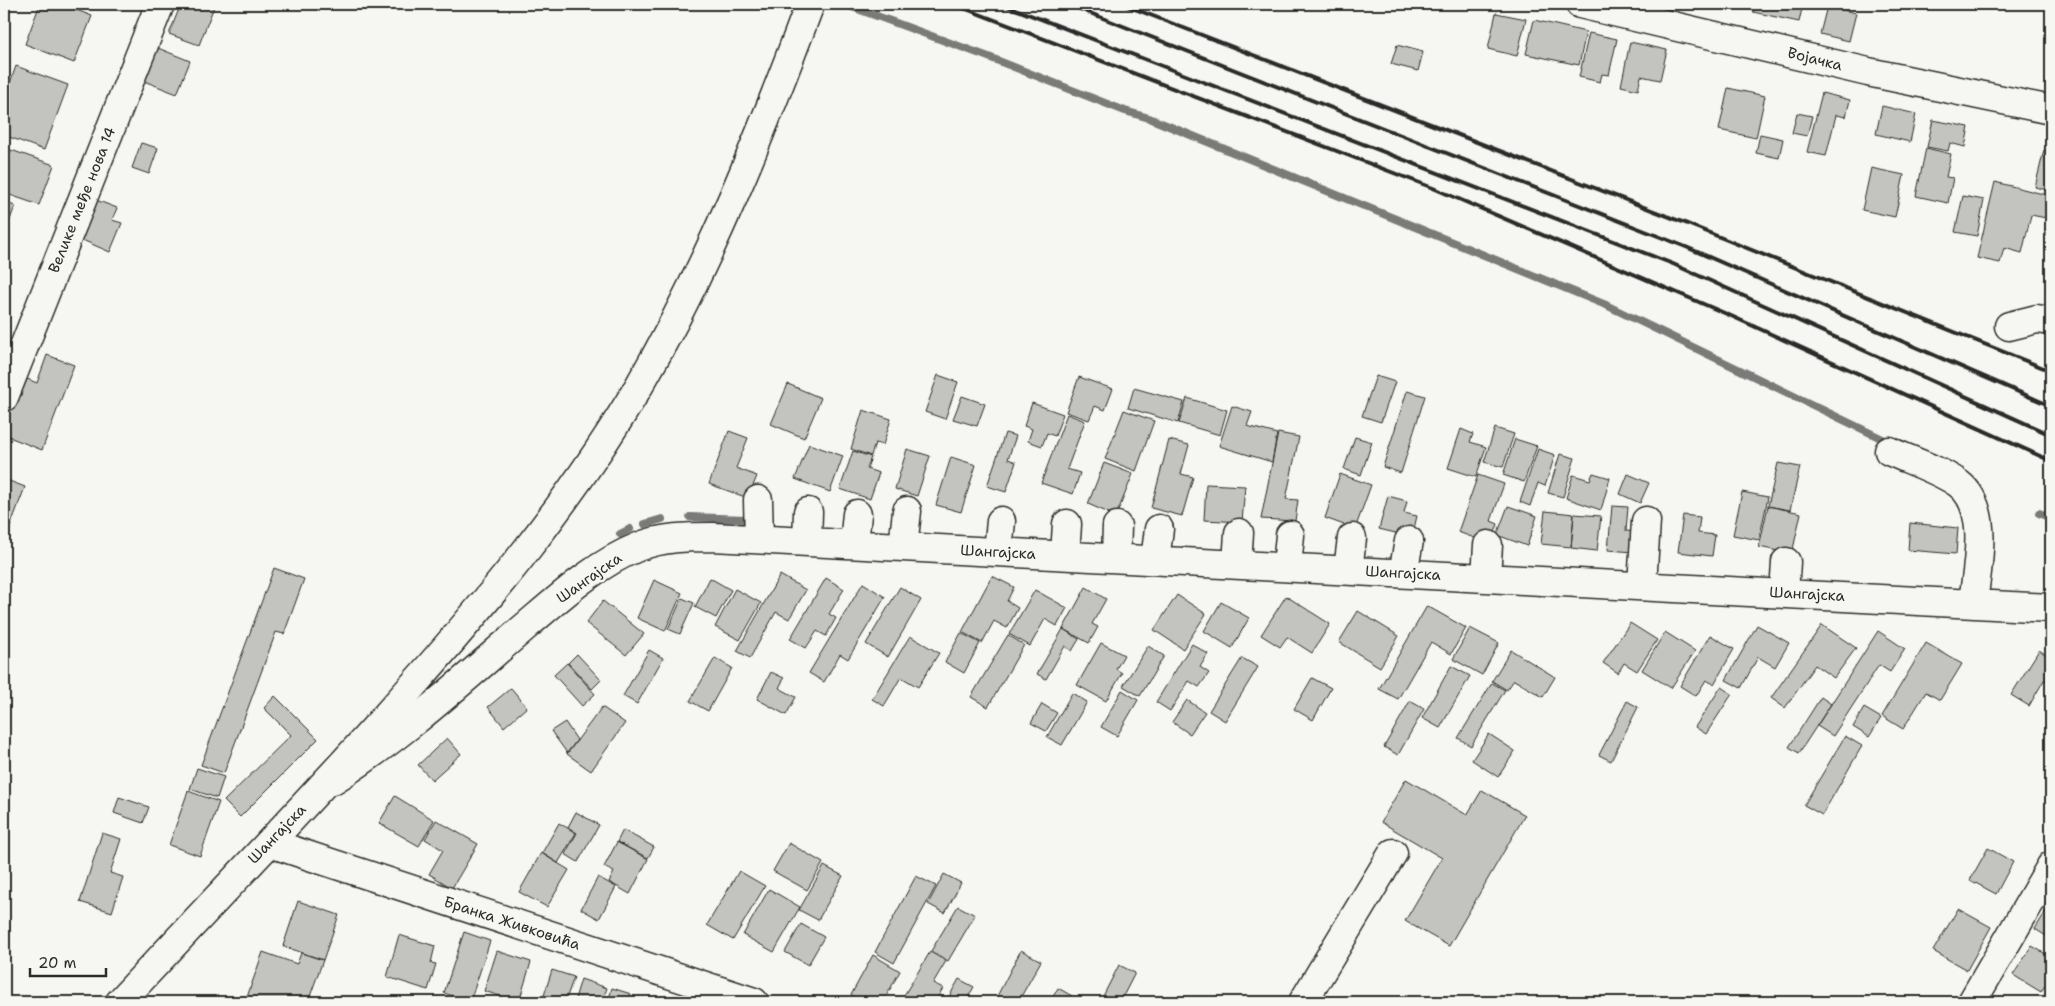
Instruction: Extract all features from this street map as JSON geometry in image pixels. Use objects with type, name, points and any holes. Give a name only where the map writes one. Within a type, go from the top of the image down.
[{"type":"street","name":"Велике међе нова 14","points":[[4,397],[160,4]]},
{"type":"street","points":[[322,788],[442,654],[527,551],[597,451],[639,386],[705,261],[752,153],[810,4]]},
{"type":"street","name":"Војачка","points":[[1580,4],[1868,72],[2051,110]]},
{"type":"street","points":[[2009,326],[2037,319],[2051,321]]},
{"type":"street","points":[[1888,450],[1959,484],[1971,500],[1979,522],[1980,551],[1973,602]]},
{"type":"street","points":[[758,500],[760,539]]},
{"type":"street","points":[[903,546],[906,511]]},
{"type":"street","points":[[807,542],[808,512]]},
{"type":"street","points":[[854,544],[857,514]]},
{"type":"street","points":[[998,551],[1000,521]]},
{"type":"street","points":[[1642,585],[1646,521]]},
{"type":"street","points":[[1065,555],[1067,524]]},
{"type":"street","points":[[1116,558],[1117,526]]},
{"type":"street","points":[[1155,560],[1159,529]]},
{"type":"street","points":[[1237,564],[1239,533]]},
{"type":"street","points":[[1286,567],[1290,535]]},
{"type":"street","name":"Шангајска","points":[[120,1002],[322,788],[383,747],[558,599],[615,558],[638,547],[674,537],[713,536],[1973,602],[2051,608]]},
{"type":"street","points":[[1348,570],[1352,538]]},
{"type":"street","points":[[1404,573],[1409,541]]},
{"type":"street","points":[[1486,577],[1488,545]]},
{"type":"street","points":[[1784,593],[1786,562]]},
{"type":"street","name":"Бранка Живковића","points":[[270,843],[754,1002]]},
{"type":"street","points":[[1303,1002],[1393,853]]},
{"type":"street","points":[[1972,1002],[2051,866]]},
{"type":"building","points":[[40,4],[61,4],[92,16],[74,63],[25,44]]},
{"type":"building","points":[[181,4],[215,4],[199,45],[169,34]]},
{"type":"building","points":[[1755,4],[1803,4],[1799,22],[1753,12]]},
{"type":"building","points":[[1827,6],[1856,13],[1849,41],[1820,34]]},
{"type":"building","points":[[1496,13],[1526,19],[1517,56],[1488,49]]},
{"type":"building","points":[[1534,20],[1586,32],[1579,65],[1526,54]]},
{"type":"building","points":[[1589,33],[1617,39],[1609,75],[1602,74],[1600,82],[1579,77]]},
{"type":"building","points":[[1630,42],[1667,50],[1660,80],[1641,76],[1638,90],[1621,86]]},
{"type":"building","points":[[1397,45],[1423,52],[1418,71],[1391,64]]},
{"type":"building","points":[[153,46],[190,61],[177,94],[139,79]]},
{"type":"building","points":[[16,66],[68,85],[44,150],[4,135],[4,100]]},
{"type":"building","points":[[1728,88],[1765,96],[1756,138],[1719,130]]},
{"type":"building","points":[[1822,93],[1850,100],[1846,117],[1836,115],[1826,156],[1807,152]]},
{"type":"building","points":[[1882,106],[1916,114],[1910,142],[1876,134]]},
{"type":"building","points":[[1797,113],[1812,116],[1807,136],[1792,133]]},
{"type":"building","points":[[1933,120],[1969,127],[1965,147],[1950,143],[1948,151],[1927,147]]},
{"type":"building","points":[[1760,134],[1783,139],[1779,158],[1756,153]]},
{"type":"building","points":[[141,143],[158,148],[149,174],[132,168]]},
{"type":"building","points":[[1926,148],[1951,154],[1946,177],[1953,178],[1948,203],[1916,196]]},
{"type":"building","points":[[11,150],[54,165],[39,205],[4,193],[4,170]]},
{"type":"building","points":[[2044,150],[2051,151],[2051,191],[2035,187]]},
{"type":"building","points":[[1871,168],[1904,175],[1895,217],[1862,210]]},
{"type":"building","points":[[1995,182],[2051,196],[2051,219],[2031,215],[2022,253],[2004,248],[2000,263],[1977,258]]},
{"type":"building","points":[[1963,196],[1984,200],[1977,236],[1955,232]]},
{"type":"building","points":[[96,200],[117,208],[112,220],[122,223],[110,252],[80,239]]},
{"type":"building","points":[[4,202],[15,206],[7,228],[4,227]]},
{"type":"building","points":[[47,355],[74,365],[42,450],[4,435],[4,421],[20,376],[37,383]]},
{"type":"building","points":[[938,375],[958,382],[945,419],[925,412]]},
{"type":"building","points":[[1376,376],[1395,382],[1381,422],[1362,416]]},
{"type":"building","points":[[1079,377],[1113,389],[1105,410],[1095,406],[1089,420],[1066,412]]},
{"type":"building","points":[[788,384],[821,398],[804,438],[771,424]]},
{"type":"building","points":[[1134,388],[1184,402],[1178,423],[1128,408]]},
{"type":"building","points":[[1407,391],[1425,396],[1401,473],[1383,467]]},
{"type":"building","points":[[962,396],[985,404],[977,426],[953,419]]},
{"type":"building","points":[[1187,398],[1227,410],[1220,435],[1179,423]]},
{"type":"building","points":[[1032,403],[1063,414],[1055,436],[1047,433],[1042,446],[1028,441],[1032,429],[1024,426]]},
{"type":"building","points":[[1232,406],[1252,412],[1247,426],[1277,434],[1272,462],[1219,446]]},
{"type":"building","points":[[863,410],[891,419],[883,445],[875,443],[871,456],[851,449]]},
{"type":"building","points":[[1124,410],[1154,421],[1136,471],[1105,459]]},
{"type":"building","points":[[1067,414],[1085,421],[1067,469],[1080,473],[1073,494],[1041,483]]},
{"type":"building","points":[[1495,428],[1514,434],[1503,467],[1484,462]]},
{"type":"building","points":[[1461,429],[1473,434],[1470,442],[1486,447],[1476,477],[1448,468]]},
{"type":"building","points":[[729,431],[748,438],[736,468],[757,476],[748,498],[709,484]]},
{"type":"building","points":[[1005,433],[1016,436],[1008,459],[1016,462],[1006,492],[987,486]]},
{"type":"building","points":[[1278,433],[1299,437],[1286,499],[1298,500],[1295,521],[1261,519]]},
{"type":"building","points":[[1355,437],[1372,442],[1361,475],[1344,469]]},
{"type":"building","points":[[1515,439],[1537,446],[1524,482],[1503,475]]},
{"type":"building","points":[[1169,440],[1189,445],[1181,474],[1193,477],[1182,516],[1151,508]]},
{"type":"building","points":[[809,444],[843,456],[830,492],[795,479]]},
{"type":"building","points":[[907,449],[930,456],[917,496],[895,489]]},
{"type":"building","points":[[1538,449],[1555,455],[1545,486],[1538,483],[1530,506],[1520,502]]},
{"type":"building","points":[[853,451],[871,457],[867,469],[879,473],[870,499],[840,489]]},
{"type":"building","points":[[1560,454],[1575,458],[1563,497],[1548,493]]},
{"type":"building","points":[[951,457],[976,465],[961,512],[936,505]]},
{"type":"building","points":[[1104,463],[1133,474],[1116,516],[1088,504]]},
{"type":"building","points":[[1778,463],[1800,467],[1790,510],[1768,506]]},
{"type":"building","points":[[1593,473],[1610,478],[1601,510],[1566,498],[1573,475],[1590,480]]},
{"type":"building","points":[[1340,474],[1371,485],[1355,529],[1325,518]]},
{"type":"building","points":[[1628,474],[1649,483],[1640,503],[1620,494]]},
{"type":"building","points":[[1478,475],[1504,484],[1491,521],[1498,524],[1491,544],[1458,532]]},
{"type":"building","points":[[4,479],[25,487],[4,543]]},
{"type":"building","points":[[1206,484],[1245,486],[1242,522],[1204,520]]},
{"type":"building","points":[[1742,492],[1768,497],[1759,540],[1733,535]]},
{"type":"building","points":[[1388,496],[1407,501],[1404,513],[1417,516],[1412,537],[1379,529]]},
{"type":"building","points":[[1508,506],[1537,516],[1527,546],[1497,535]]},
{"type":"building","points":[[1612,506],[1628,507],[1626,531],[1636,532],[1634,552],[1608,550]]},
{"type":"building","points":[[1768,506],[1801,513],[1792,554],[1759,547]]},
{"type":"building","points":[[1545,511],[1574,514],[1571,547],[1541,544]]},
{"type":"building","points":[[1574,514],[1601,516],[1597,551],[1571,548]]},
{"type":"building","points":[[1683,515],[1700,517],[1698,533],[1715,535],[1712,556],[1678,552]]},
{"type":"building","points":[[1910,523],[1958,528],[1956,554],[1908,550]]},
{"type":"building","points":[[274,568],[304,579],[284,634],[276,632],[224,773],[201,765]]},
{"type":"building","points":[[780,575],[806,590],[789,619],[776,612],[750,658],[737,651]]},
{"type":"building","points":[[992,576],[1014,587],[1007,601],[1018,608],[1007,628],[994,621],[982,643],[962,632]]},
{"type":"building","points":[[710,578],[731,590],[716,618],[695,607]]},
{"type":"building","points":[[826,578],[844,589],[829,614],[836,618],[826,636],[817,631],[806,648],[790,639]]},
{"type":"building","points":[[654,580],[682,593],[665,631],[637,618]]},
{"type":"building","points":[[863,583],[885,597],[848,659],[840,654],[824,682],[809,673]]},
{"type":"building","points":[[900,587],[921,600],[888,657],[866,644]]},
{"type":"building","points":[[1086,587],[1106,599],[1092,624],[1098,627],[1089,643],[1063,629]]},
{"type":"building","points":[[735,589],[761,603],[740,640],[715,627]]},
{"type":"building","points":[[1035,590],[1067,608],[1057,626],[1045,619],[1030,646],[1009,634]]},
{"type":"building","points":[[1177,595],[1206,614],[1183,649],[1154,630]]},
{"type":"building","points":[[1286,596],[1330,624],[1312,653],[1287,637],[1280,647],[1261,635]]},
{"type":"building","points":[[682,598],[694,603],[680,634],[668,629]]},
{"type":"building","points":[[603,601],[644,634],[626,655],[586,623]]},
{"type":"building","points":[[1221,602],[1249,618],[1232,648],[1204,631]]},
{"type":"building","points":[[1427,606],[1466,628],[1451,654],[1431,642],[1398,699],[1379,689]]},
{"type":"building","points":[[1358,611],[1399,636],[1380,667],[1339,642]]},
{"type":"building","points":[[1630,623],[1657,640],[1637,671],[1624,663],[1618,673],[1603,663]]},
{"type":"building","points":[[1757,625],[1789,643],[1775,667],[1758,657],[1741,688],[1726,680]]},
{"type":"building","points":[[1822,625],[1856,648],[1834,678],[1815,665],[1785,708],[1771,698]]},
{"type":"building","points":[[1470,628],[1499,643],[1482,675],[1453,659]]},
{"type":"building","points":[[1063,629],[1079,639],[1072,651],[1065,646],[1046,679],[1037,674]]},
{"type":"building","points":[[1878,631],[1905,649],[1890,672],[1879,665],[1833,736],[1817,726]]},
{"type":"building","points":[[1665,632],[1695,651],[1671,688],[1642,670]]},
{"type":"building","points":[[961,633],[980,643],[964,673],[945,662]]},
{"type":"building","points":[[1008,635],[1024,645],[988,707],[971,697]]},
{"type":"building","points":[[1710,635],[1734,649],[1714,684],[1706,680],[1696,696],[1680,686]]},
{"type":"building","points":[[910,636],[939,653],[918,687],[901,677],[884,706],[872,699]]},
{"type":"building","points":[[1101,643],[1124,655],[1116,669],[1122,673],[1106,701],[1077,685]]},
{"type":"building","points":[[1926,643],[1962,664],[1940,700],[1926,692],[1903,729],[1882,716]]},
{"type":"building","points":[[1192,644],[1208,654],[1200,667],[1209,673],[1199,687],[1189,681],[1170,711],[1156,702]]},
{"type":"building","points":[[1148,646],[1164,656],[1140,696],[1123,686]]},
{"type":"building","points":[[649,650],[663,658],[637,704],[623,696]]},
{"type":"building","points":[[1511,650],[1555,677],[1543,697],[1514,680],[1507,690],[1492,681]]},
{"type":"building","points":[[2039,650],[2051,658],[2051,684],[2044,680],[2029,706],[2011,695]]},
{"type":"building","points":[[577,654],[601,680],[592,689],[568,663]]},
{"type":"building","points":[[715,658],[732,668],[708,711],[690,701]]},
{"type":"building","points":[[1242,658],[1258,667],[1225,721],[1209,711]]},
{"type":"building","points":[[567,663],[595,694],[582,706],[554,675]]},
{"type":"building","points":[[1451,666],[1470,676],[1440,728],[1422,718]]},
{"type":"building","points":[[771,672],[784,678],[779,688],[796,697],[786,715],[757,699]]},
{"type":"building","points":[[1312,678],[1331,688],[1313,720],[1294,709]]},
{"type":"building","points":[[1492,683],[1505,690],[1471,746],[1458,738]]},
{"type":"building","points":[[1721,687],[1732,694],[1706,734],[1695,727]]},
{"type":"building","points":[[511,688],[527,707],[504,727],[488,707]]},
{"type":"building","points":[[1122,690],[1138,700],[1117,736],[1101,727]]},
{"type":"building","points":[[1072,693],[1087,702],[1062,745],[1047,737]]},
{"type":"building","points":[[275,696],[318,739],[240,817],[224,801],[291,735],[264,708]]},
{"type":"building","points":[[1821,697],[1831,704],[1799,753],[1789,747]]},
{"type":"building","points":[[1187,700],[1205,712],[1190,734],[1172,722]]},
{"type":"building","points":[[1410,701],[1424,709],[1398,755],[1384,747]]},
{"type":"building","points":[[1627,701],[1638,707],[1611,761],[1599,755]]},
{"type":"building","points":[[1042,704],[1057,713],[1046,731],[1031,723]]},
{"type":"building","points":[[602,707],[625,723],[591,771],[567,754]]},
{"type":"building","points":[[1864,708],[1881,718],[1869,737],[1853,727]]},
{"type":"building","points":[[565,722],[577,740],[567,753],[551,731]]},
{"type":"building","points":[[1489,734],[1515,751],[1498,777],[1472,760]]},
{"type":"building","points":[[1845,736],[1862,746],[1822,815],[1804,805]]},
{"type":"building","points":[[447,738],[461,754],[432,780],[418,765]]},
{"type":"building","points":[[197,768],[224,777],[217,798],[190,789]]},
{"type":"building","points":[[1406,779],[1467,815],[1482,790],[1525,815],[1449,946],[1405,921],[1442,858],[1381,822]]},
{"type":"building","points":[[188,791],[219,802],[200,856],[169,845]]},
{"type":"building","points":[[395,796],[434,820],[419,846],[379,823]]},
{"type":"building","points":[[119,797],[149,807],[143,823],[114,813]]},
{"type":"building","points":[[576,812],[599,825],[578,862],[565,854],[577,833],[568,827]]},
{"type":"building","points":[[436,820],[478,844],[452,888],[429,874],[443,850],[425,839]]},
{"type":"building","points":[[559,823],[576,833],[558,863],[542,853]]},
{"type":"building","points":[[623,830],[654,847],[648,858],[617,842]]},
{"type":"building","points":[[102,833],[121,839],[110,873],[123,877],[112,912],[80,902]]},
{"type":"building","points":[[617,842],[648,859],[630,894],[609,882],[614,872],[604,867]]},
{"type":"building","points":[[789,843],[823,863],[807,890],[773,871]]},
{"type":"building","points":[[1988,848],[2013,862],[1996,894],[1970,880]]},
{"type":"building","points":[[541,853],[569,870],[547,907],[519,892]]},
{"type":"building","points":[[824,866],[843,876],[818,920],[799,910]]},
{"type":"building","points":[[739,871],[765,886],[733,940],[707,925]]},
{"type":"building","points":[[944,874],[961,883],[945,913],[928,904]]},
{"type":"building","points":[[916,876],[936,886],[894,963],[875,952]]},
{"type":"building","points":[[598,877],[616,887],[599,919],[581,909]]},
{"type":"building","points":[[769,889],[800,907],[774,952],[743,935]]},
{"type":"building","points":[[298,901],[339,915],[323,960],[283,946]]},
{"type":"building","points":[[2051,903],[2051,939],[2035,929]]},
{"type":"building","points":[[958,906],[975,915],[948,961],[931,951]]},
{"type":"building","points":[[1958,909],[1991,927],[1967,970],[1933,951]]},
{"type":"building","points":[[801,924],[824,937],[808,965],[785,952]]},
{"type":"building","points":[[464,932],[490,941],[470,1002],[444,993]]},
{"type":"building","points":[[399,935],[435,946],[431,963],[436,964],[428,990],[387,977]]},
{"type":"building","points":[[2032,946],[2051,957],[2051,976],[2041,992],[2013,975]]},
{"type":"building","points":[[1021,950],[1041,961],[1018,1002],[994,1002]]},
{"type":"building","points":[[497,951],[531,962],[519,1002],[484,991]]},
{"type":"building","points":[[263,952],[297,964],[301,953],[323,960],[308,1002],[284,1002],[278,1000],[277,1002],[262,1002],[247,997]]},
{"type":"building","points":[[930,952],[946,961],[933,983],[943,988],[935,1002],[900,1002]]},
{"type":"building","points":[[873,955],[900,971],[883,1002],[864,1002],[851,995]]},
{"type":"building","points":[[1119,965],[1135,973],[1120,1002],[1100,1002]]},
{"type":"building","points":[[552,970],[574,977],[565,1002],[542,1002]]},
{"type":"building","points":[[581,979],[607,988],[602,1002],[574,1002]]},
{"type":"building","points":[[959,979],[974,987],[965,1002],[946,1002]]},
{"type":"building","points":[[612,988],[631,994],[629,1002],[608,1002]]},
{"type":"building","points":[[1058,988],[1072,996],[1068,1002],[1050,1002]]},
{"type":"building","points":[[247,997],[263,1002],[245,1002]]},
{"type":"waterway","points":[[844,4],[986,56],[1125,111],[1149,118],[1606,305],[1891,443]]},
{"type":"waterway","points":[[2039,513],[2051,518]]},
{"type":"waterway","points":[[690,517],[747,519]]},
{"type":"waterway","points":[[645,524],[662,519]]},
{"type":"waterway","points":[[620,534],[630,529]]},
{"type":"railway","points":[[953,4],[1433,188],[1729,315],[2051,461]]},
{"type":"railway","points":[[1002,4],[1673,264],[2051,435]]},
{"type":"railway","points":[[1067,4],[1686,247],[2051,406]]},
{"type":"railway","points":[[1122,4],[1685,223],[2051,371]]}]
